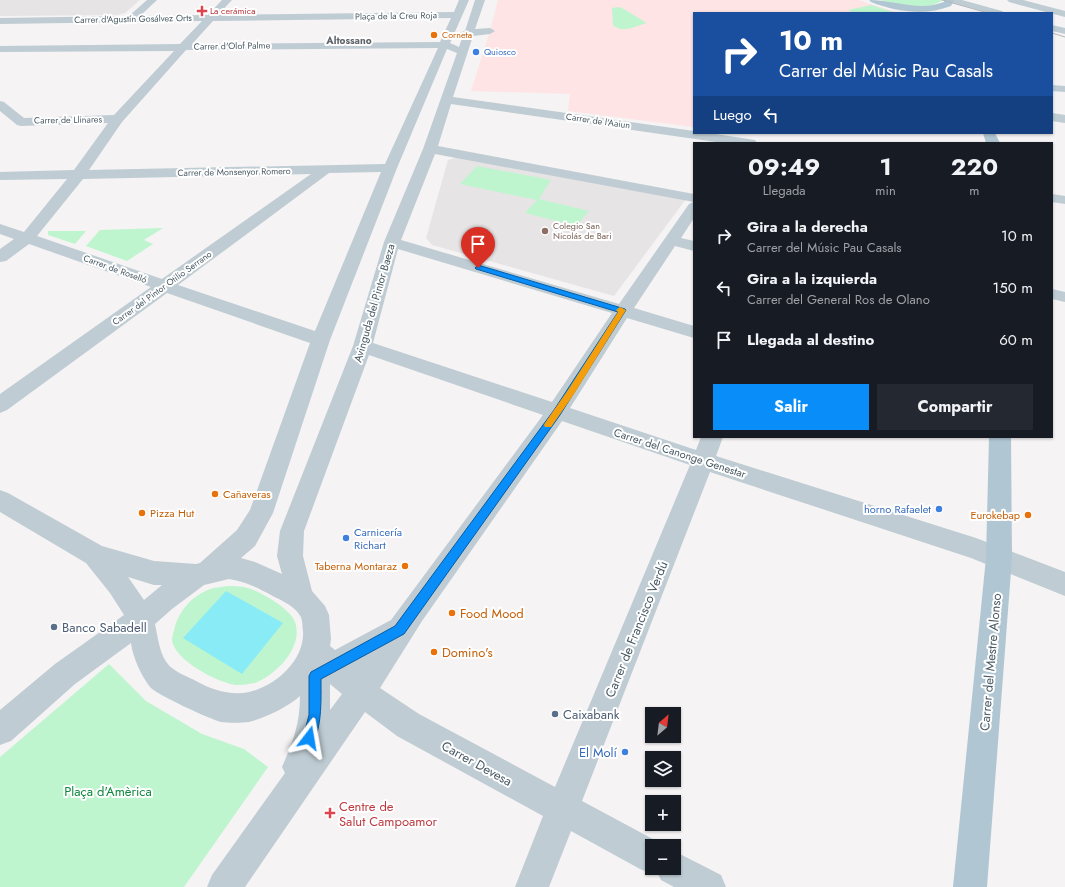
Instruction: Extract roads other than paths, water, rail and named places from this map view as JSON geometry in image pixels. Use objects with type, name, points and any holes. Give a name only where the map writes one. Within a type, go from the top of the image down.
[{"type":"main road","points":[[874,0],[899,7],[924,11],[948,4],[951,0]]},
{"type":"main road","name":"Carrer del Mestre Alonso","points":[[970,887],[998,558],[1000,438]]},
{"type":"street","points":[[132,19],[152,0]]},
{"type":"street","points":[[0,257],[27,238],[78,175],[117,119],[227,0]]},
{"type":"street","name":"Avinguda del Pintor Baeza","points":[[140,619],[202,574],[246,538],[261,513],[321,340],[390,168],[456,26],[480,0]]},
{"type":"street","points":[[951,0],[995,12]]},
{"type":"street","points":[[1012,0],[1065,14]]},
{"type":"street","points":[[290,17],[298,6]]},
{"type":"street","name":"Carrer d'Agustín Gosálvez Orts","points":[[0,21],[290,17]]},
{"type":"street","name":"Plaça de la Creu Roja","points":[[290,17],[335,17],[456,26]]},
{"type":"street","points":[[321,45],[335,17]]},
{"type":"street","points":[[50,30],[63,20]]},
{"type":"street","points":[[456,26],[489,33]]},
{"type":"street","name":"Avinguda del Pintor Baeza","points":[[301,598],[290,556],[292,531],[363,346],[392,242],[430,149],[462,52],[456,26]]},
{"type":"street","name":"Carrer d'Olof Palme","points":[[0,49],[321,45],[456,26]]},
{"type":"street","points":[[1053,28],[1065,31]]},
{"type":"street","points":[[26,49],[38,39]]},
{"type":"street","points":[[1053,88],[1065,89]]},
{"type":"street","name":"Carrer de l'Aaiun","points":[[446,100],[743,142]]},
{"type":"street","name":"Carrer de Llinares","points":[[0,105],[21,122],[117,119]]},
{"type":"street","points":[[1053,117],[1065,119]]},
{"type":"street","points":[[430,149],[693,198]]},
{"type":"street","name":"Carrer de Monsenyor Romero","points":[[0,176],[324,171],[390,168]]},
{"type":"street","name":"Carrer del Pintor Otilio Serrano","points":[[0,405],[324,171]]},
{"type":"street","points":[[1053,198],[1065,200]]},
{"type":"street","points":[[224,887],[360,692],[400,630],[557,412],[623,310],[693,208]]},
{"type":"street","name":"Carrer de Roselló","points":[[0,229],[164,287],[321,340]]},
{"type":"street","points":[[672,240],[693,246]]},
{"type":"street","points":[[392,242],[693,332]]},
{"type":"street","points":[[1053,294],[1065,297]]},
{"type":"street","name":"Carrer del Canonge Genestar","points":[[363,346],[557,412],[708,449],[968,546],[1065,584]]},
{"type":"street","name":"Carrer de Francisco Verdú","points":[[532,887],[708,449]]},
{"type":"street","points":[[0,500],[95,555],[154,573],[202,574],[229,568],[246,570],[266,579],[308,603],[315,615],[321,665],[315,715],[306,749],[275,814]]},
{"type":"street","points":[[95,555],[120,585],[140,619],[146,652],[161,678],[196,697],[222,708],[248,706],[283,692],[298,679],[308,665],[321,665],[400,630]]},
{"type":"street","points":[[0,730],[65,674],[140,619]]},
{"type":"street","name":"Carrer Devesa","points":[[321,665],[408,725],[562,810],[645,853]]},
{"type":"street","points":[[681,872],[709,887]]},
{"type":"water","points":[[226,591],[283,623],[242,674],[183,638]]},
{"type":"tram line","points":[[942,0],[984,12]]},
{"type":"tram line","points":[[1053,33],[1065,37]]},
{"type":"place","name":"La cerámica","points":[[202,11]]},
{"type":"place","name":"Corneta","points":[[434,35]]},
{"type":"place","name":"Quiosco","points":[[476,52]]},
{"type":"place","name":"Colegio San Nicolás de Bari","points":[[545,231]]},
{"type":"place","name":"Cañaveras","points":[[215,494]]},
{"type":"place","name":"horno Rafaelet","points":[[939,509]]},
{"type":"place","name":"Pizza Hut","points":[[142,513]]},
{"type":"place","name":"Eurokebap","points":[[1028,515]]},
{"type":"place","name":"Carnicería Richart","points":[[346,538]]},
{"type":"place","name":"Taberna Montaraz","points":[[405,566]]},
{"type":"place","name":"Food Mood","points":[[452,613]]},
{"type":"place","name":"Banco Sabadell","points":[[54,627]]},
{"type":"place","name":"Domino's","points":[[434,652]]},
{"type":"place","name":"Caixabank","points":[[555,714]]},
{"type":"place","name":"El Molí","points":[[625,752]]},
{"type":"place","name":"Centre de Salut Campoamor","points":[[330,813]]},
{"type":"district","name":"Altossano","points":[[349,40]]},
{"type":"park label","name":"Plaça d'Amèrica","points":[[108,791]]}]
